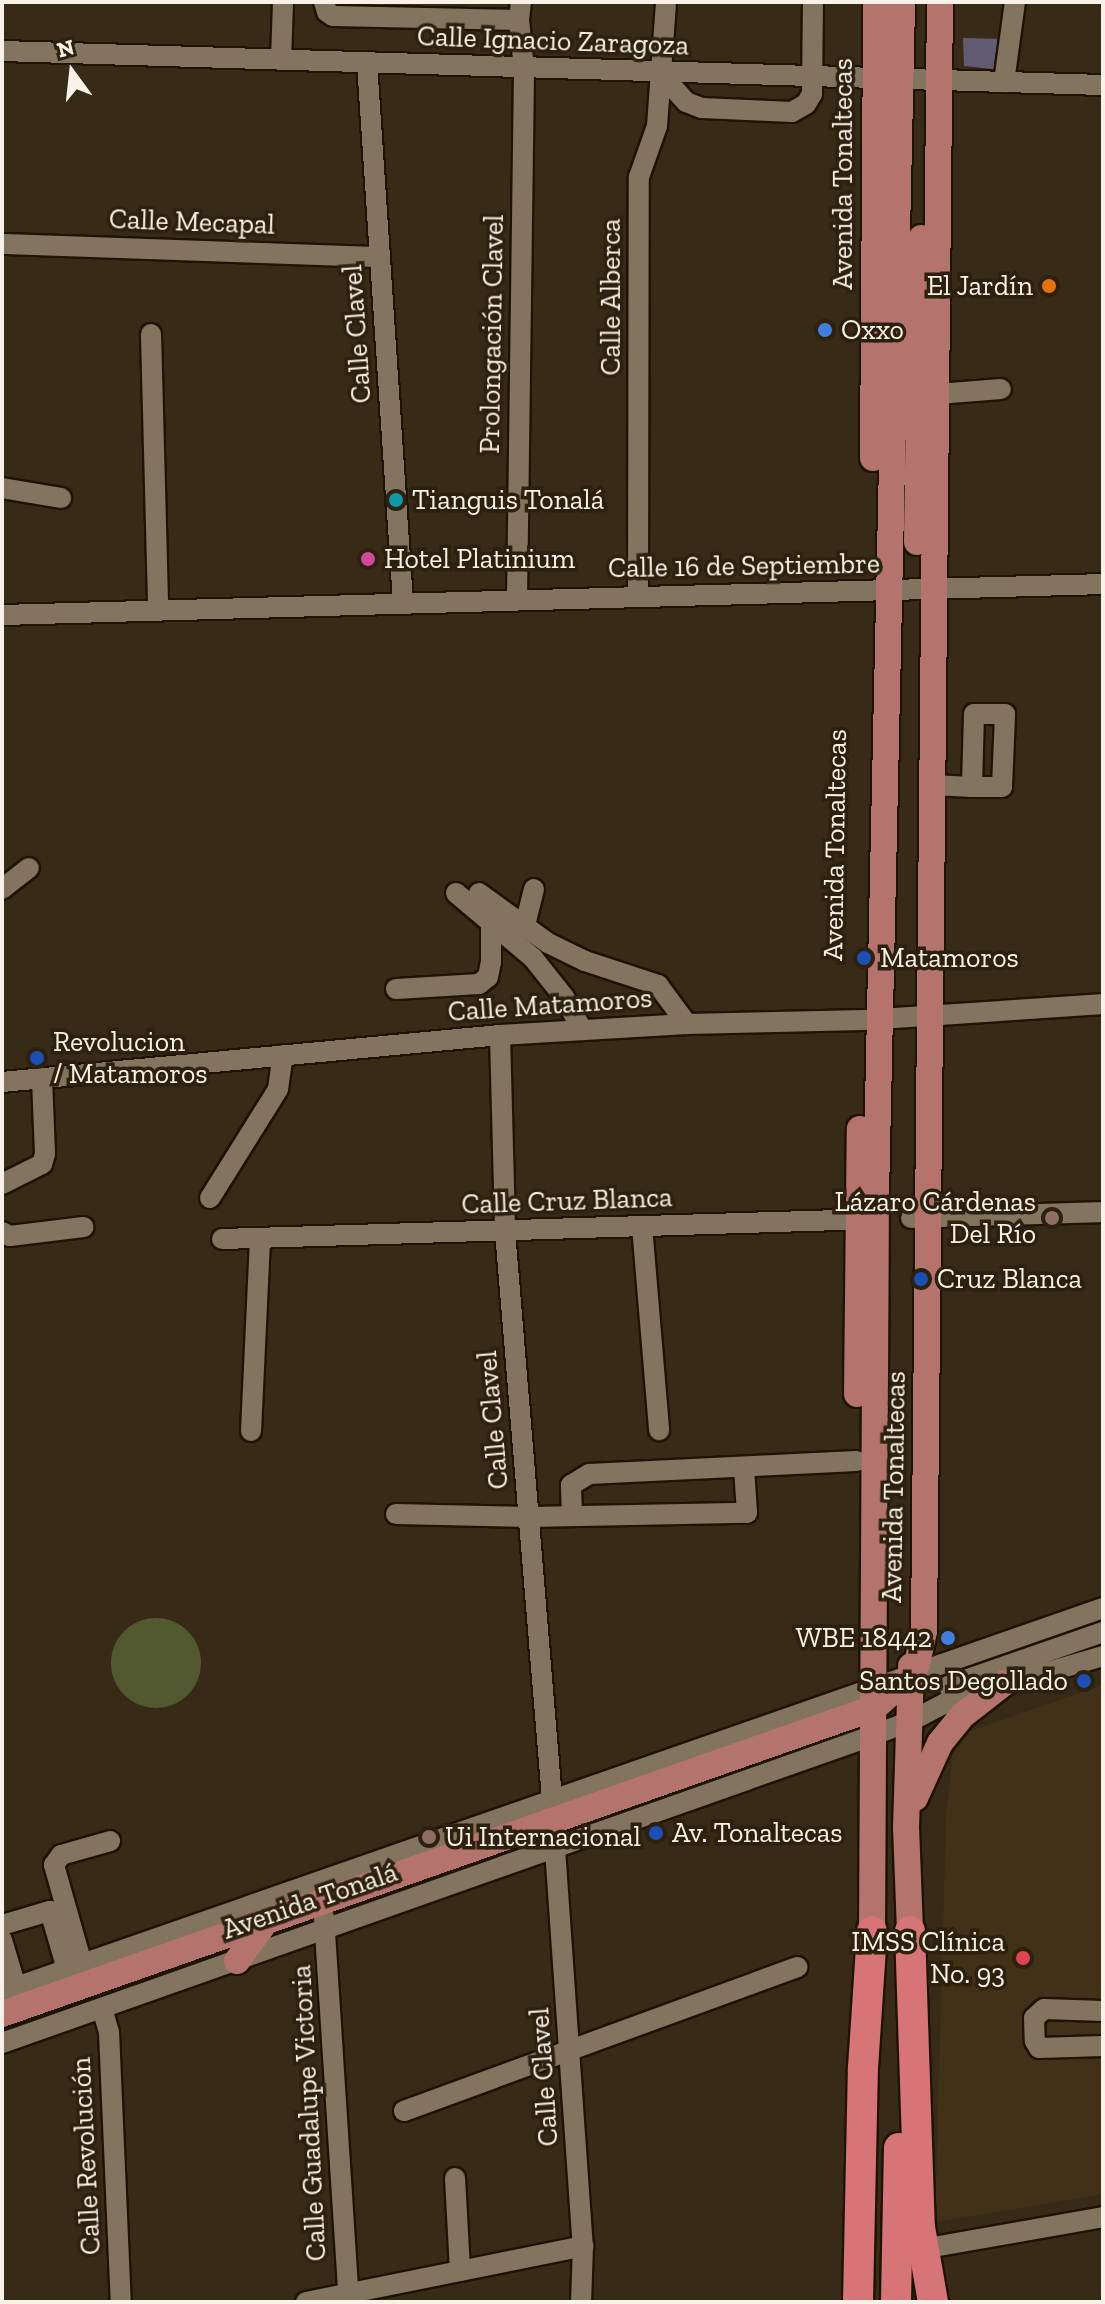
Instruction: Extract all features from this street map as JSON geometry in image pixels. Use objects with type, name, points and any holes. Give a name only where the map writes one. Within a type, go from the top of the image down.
[{"type":"highway","points":[[858,2302],[863,2068],[872,1931]]},
{"type":"highway","points":[[872,1931],[882,2192],[881,2302]]},
{"type":"highway","points":[[910,1931],[922,2249],[933,2302]]},
{"type":"highway","points":[[896,2302],[903,2023],[910,1931]]},
{"type":"main road","name":"Avenida Tonaltecas","points":[[876,2],[910,80],[932,785],[921,1015]]},
{"type":"main road","name":"Avenida Tonaltecas","points":[[902,2],[938,394],[925,589],[920,1218],[924,1631],[921,1653],[911,1675],[906,1828],[910,1931]]},
{"type":"main road","name":"Avenida Tonaltecas","points":[[873,1697],[857,1645],[857,1461],[872,1020],[879,591],[910,80],[924,2]]},
{"type":"main road","name":"Avenida Tonaltecas","points":[[910,80],[940,2]]},
{"type":"main road","name":"Avenida Tonaltecas","points":[[866,1220],[874,1735],[872,1931]]},
{"type":"main road","name":"Avenida Tonalá","points":[[2,2014],[231,1949],[257,1914],[322,1905],[873,1697],[911,1675]]},
{"type":"main road","points":[[906,1828],[920,1781],[940,1743],[963,1715],[1004,1683]]},
{"type":"main road","points":[[873,1697],[911,1721]]},
{"type":"street","points":[[281,60],[283,2]]},
{"type":"street","points":[[324,2],[327,12],[333,16],[520,11]]},
{"type":"street","name":"Calle Alberca","points":[[638,596],[639,177],[657,126],[666,2]]},
{"type":"street","points":[[660,73],[686,102],[702,108],[792,112],[806,104],[812,94],[813,2]]},
{"type":"street","points":[[1004,82],[1015,2]]},
{"type":"street","name":"Prolongación Clavel","points":[[517,599],[524,69],[520,11]]},
{"type":"street","name":"Calle Ignacio Zaragoza","points":[[2,51],[1103,85]]},
{"type":"street","name":"Calle Clavel","points":[[367,63],[403,602]]},
{"type":"street","name":"Calle Mecapal","points":[[2,244],[380,257]]},
{"type":"street","points":[[151,334],[158,608]]},
{"type":"street","points":[[938,394],[1001,389]]},
{"type":"street","points":[[2,488],[61,498]]},
{"type":"street","name":"Calle 16 de Septiembre","points":[[2,615],[158,608],[1103,584]]},
{"type":"street","points":[[932,785],[972,787]]},
{"type":"street","points":[[2,889],[29,868]]},
{"type":"street","points":[[525,925],[534,889]]},
{"type":"street","points":[[456,893],[533,958],[551,979],[582,1030]]},
{"type":"street","points":[[479,893],[548,943],[585,961],[658,985],[687,1024]]},
{"type":"street","points":[[396,989],[479,984],[488,977],[491,962],[491,923]]},
{"type":"street","name":"Calle Matamoros","points":[[2,1082],[500,1035],[687,1024],[872,1020],[1103,1004]]},
{"type":"street","name":"Calle Clavel","points":[[500,1035],[505,1231],[552,1799]]},
{"type":"street","points":[[210,1198],[278,1089],[283,1055]]},
{"type":"street","points":[[2,1184],[42,1164],[45,1154],[42,1078]]},
{"type":"street","points":[[920,1218],[1103,1212]]},
{"type":"street","name":"Calle Cruz Blanca","points":[[222,1239],[866,1220]]},
{"type":"street","points":[[642,1226],[659,1430]]},
{"type":"street","points":[[2,1232],[10,1236],[83,1227]]},
{"type":"street","points":[[251,1431],[260,1238]]},
{"type":"street","points":[[572,1516],[571,1485],[589,1474],[857,1461]]},
{"type":"street","points":[[396,1514],[529,1517],[747,1513],[744,1468]]},
{"type":"street","name":"Avenida Tonalá","points":[[911,1675],[1103,1608]]},
{"type":"street","points":[[948,1686],[1103,1632]]},
{"type":"street","name":"Avenida Tonalá","points":[[322,1905],[555,1849],[874,1735],[911,1721],[951,1700],[1103,1656]]},
{"type":"street","name":"Avenida Tonalá","points":[[2,2043],[102,2008],[552,1799],[873,1697]]},
{"type":"street","points":[[74,1967],[54,1865],[61,1855],[110,1841]]},
{"type":"street","name":"Calle Clavel","points":[[555,1849],[583,2246],[581,2302]]},
{"type":"street","name":"Calle Guadalupe Victoria","points":[[322,1905],[348,2293]]},
{"type":"street","points":[[2,1925],[50,1911],[74,1967]]},
{"type":"street","name":"Avenida Tonalá","points":[[9,1989],[257,1914]]},
{"type":"street","points":[[2,1940],[9,1989]]},
{"type":"street","points":[[404,2111],[798,1967]]},
{"type":"street","name":"Calle Revolución","points":[[102,2008],[109,2032],[121,2302]]},
{"type":"street","points":[[1103,2011],[1044,2009],[1038,2011],[1034,2018],[1035,2041],[1039,2048],[1103,2046]]},
{"type":"street","points":[[455,2178],[460,2271]]},
{"type":"street","points":[[922,2249],[1103,2217]]},
{"type":"street","points":[[306,2302],[583,2246]]},
{"type":"shaded area","name":"IMSS Clínica No. 93","points":[[1103,1685],[1103,2194],[935,2222],[946,1819],[952,1758],[962,1734]]},
{"type":"green space","points":[[156,1618],[173,1622],[188,1631],[197,1646],[201,1663],[197,1680],[188,1695],[173,1704],[156,1708],[139,1704],[124,1695],[115,1680],[111,1663],[115,1646],[124,1631],[139,1622]]},
{"type":"building","points":[[963,38],[1005,39],[1002,70],[964,66]]},
{"type":"place","name":"El Jardín","points":[[1049,286]]},
{"type":"place","name":"Oxxo","points":[[825,330]]},
{"type":"place","name":"Tianguis Tonalá","points":[[396,500]]},
{"type":"place","name":"Hotel Platinium","points":[[368,559]]},
{"type":"place","name":"Matamoros","points":[[864,958]]},
{"type":"place","name":"Revolucion / Matamoros","points":[[37,1058]]},
{"type":"place","name":"Lázaro Cárdenas Del Río","points":[[1052,1218]]},
{"type":"place","name":"Cruz Blanca","points":[[921,1279]]},
{"type":"place","name":"WBE 18442","points":[[948,1638]]},
{"type":"place","name":"Santos Degollado","points":[[1084,1681]]},
{"type":"place","name":"Av. Tonaltecas","points":[[656,1833]]},
{"type":"place","name":"Ui Internacional","points":[[429,1837]]},
{"type":"place","name":"IMSS Clínica No. 93","points":[[1023,1958]]}]
